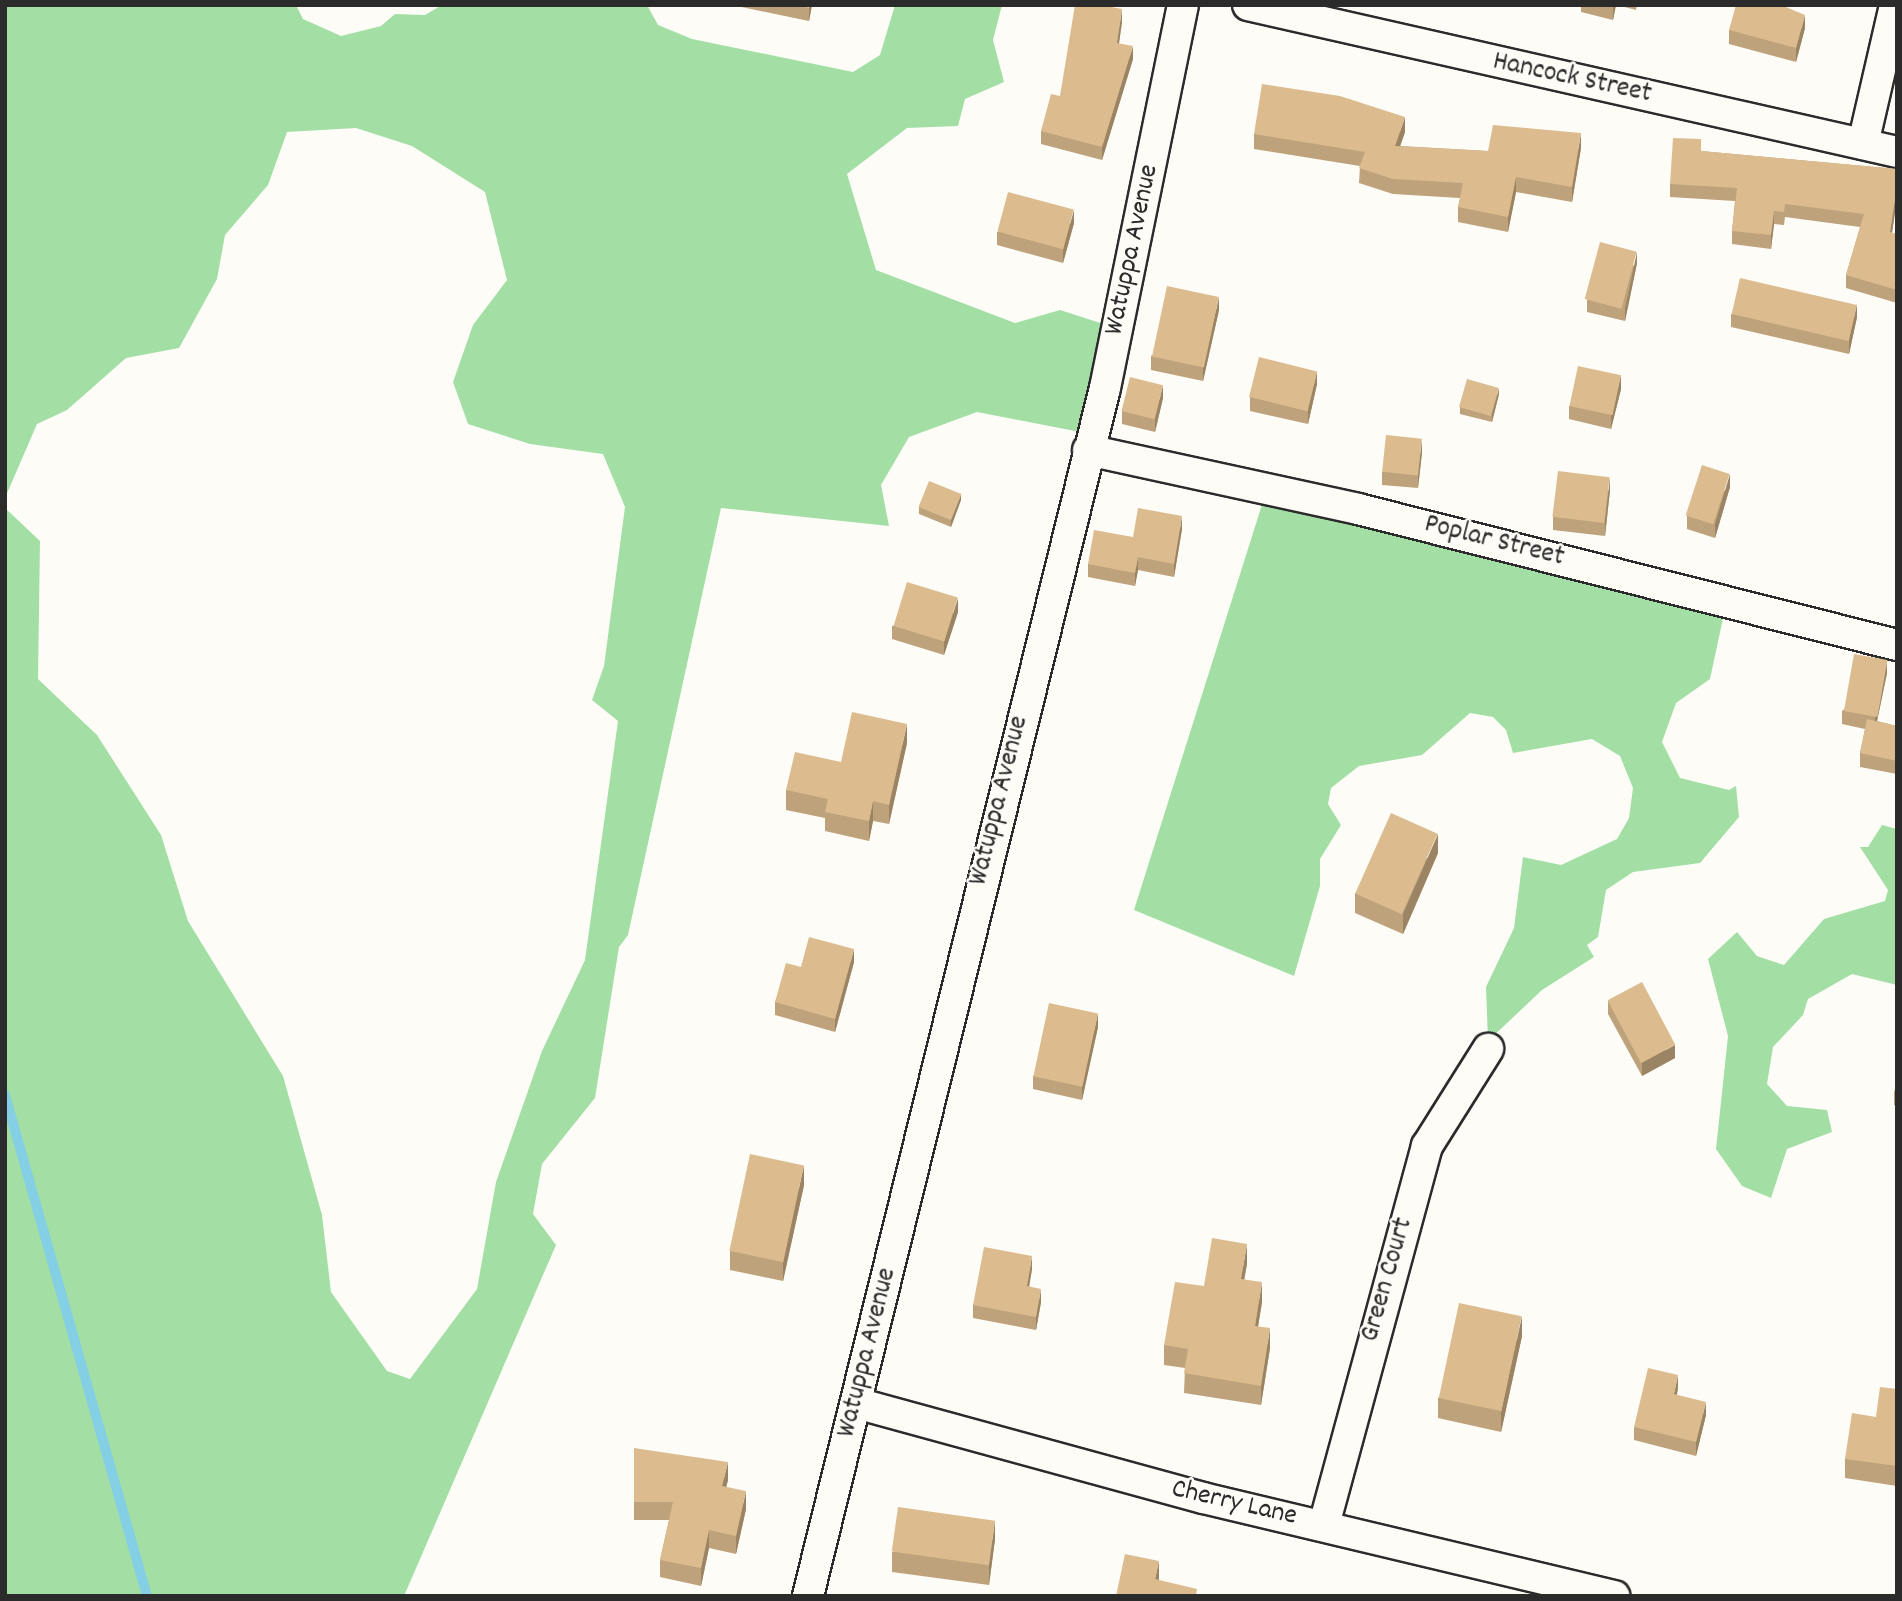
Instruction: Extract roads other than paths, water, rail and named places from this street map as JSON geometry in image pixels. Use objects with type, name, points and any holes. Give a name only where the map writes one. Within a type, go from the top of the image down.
[{"type":"street","name":"Watuppa Avenue","points":[[808,1596],[1088,450],[1183,5]]},
{"type":"street","name":"Hancock Street","points":[[1248,5],[1897,152]]},
{"type":"street","points":[[1863,144],[1895,5]]},
{"type":"street","name":"Poplar Street","points":[[1088,450],[1357,509],[1897,645]]},
{"type":"street","name":"Green Court","points":[[1324,1525],[1427,1146],[1488,1049]]},
{"type":"street","name":"Cherry Lane","points":[[856,1403],[1324,1525],[1615,1596]]},
{"type":"waterway","points":[[5,1095],[147,1596]]}]
